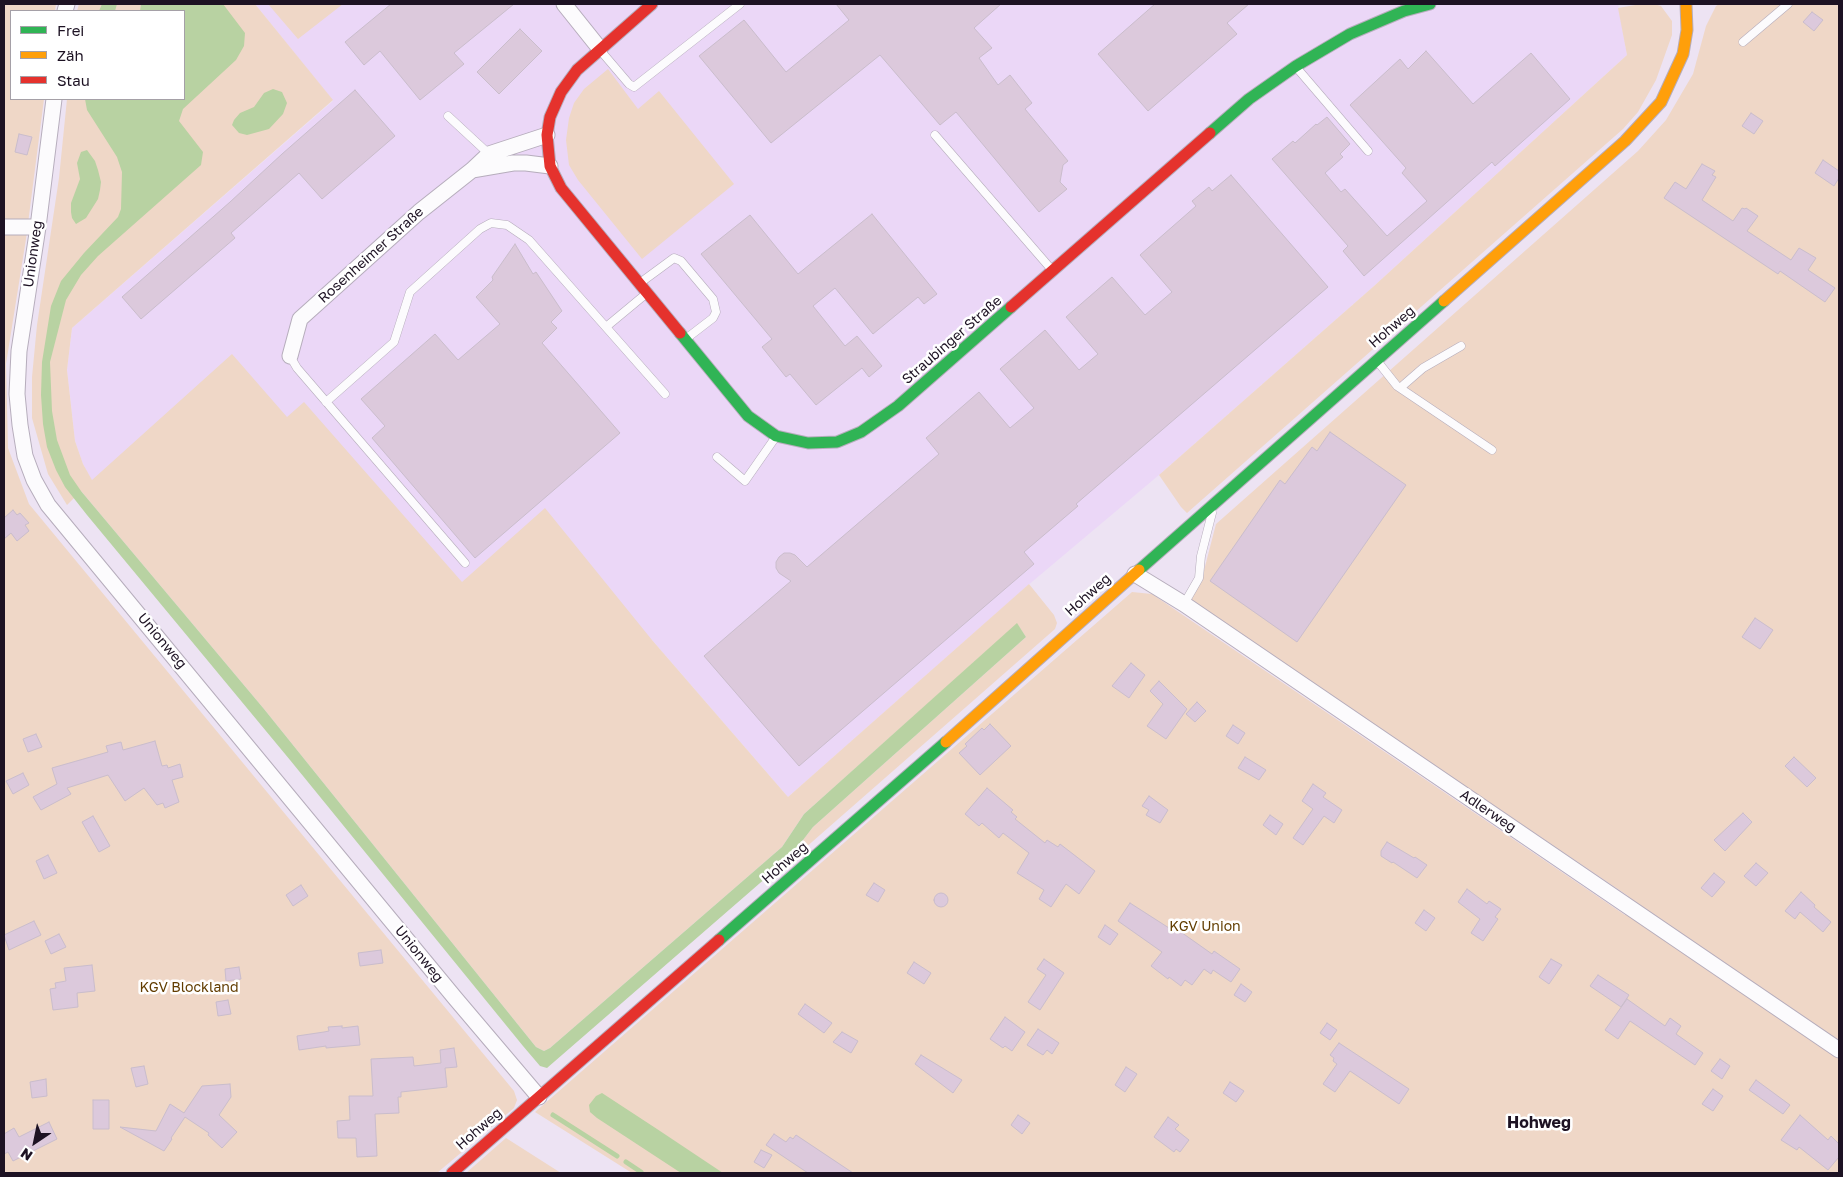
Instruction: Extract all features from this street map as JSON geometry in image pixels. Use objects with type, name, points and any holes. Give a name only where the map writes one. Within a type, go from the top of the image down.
[{"type":"street","points":[[564,4],[600,49]]},
{"type":"street","points":[[547,142],[550,117],[561,92],[577,70],[652,4]]},
{"type":"street","name":"Straubinger Straße","points":[[547,142],[550,166],[561,188],[748,416],[776,436],[808,444],[837,442],[861,432],[898,406],[1249,99],[1296,66],[1350,34],[1404,11],[1430,4]]},
{"type":"street","name":"Hohweg","points":[[452,1173],[1006,690],[1625,141],[1661,102],[1683,54],[1687,30],[1686,4]]},
{"type":"street","name":"Unionweg","points":[[54,100],[38,226],[19,351],[18,394],[20,425],[26,456],[34,480],[48,505],[539,1097]]},
{"type":"street","name":"Rosenheimer Straße","points":[[290,356],[300,319],[418,212],[472,170],[489,154],[547,142]]},
{"type":"street","name":"Rosenheimer Straße","points":[[472,170],[526,163],[550,166]]},
{"type":"street","points":[[4,227],[38,226]]},
{"type":"street","name":"Adlerweg","points":[[1135,574],[1184,604],[1839,1050]]},
{"type":"lane","points":[[600,49],[629,84],[634,87],[740,4]]},
{"type":"lane","points":[[1743,42],[1788,4]]},
{"type":"lane","points":[[1296,66],[1368,151]]},
{"type":"lane","points":[[448,116],[489,154]]},
{"type":"lane","points":[[936,135],[1053,271]]},
{"type":"lane","points":[[326,402],[394,342],[410,292],[480,229],[491,223],[507,225],[529,240],[665,394]]},
{"type":"lane","points":[[639,284],[674,258],[681,260],[713,300],[716,312],[712,318],[685,340]]},
{"type":"lane","points":[[606,327],[648,294]]},
{"type":"lane","points":[[1400,388],[1423,368],[1461,346]]},
{"type":"lane","points":[[290,356],[297,368],[465,563]]},
{"type":"lane","points":[[1376,360],[1400,388],[1492,450]]},
{"type":"lane","points":[[717,457],[745,481],[776,436]]},
{"type":"lane","points":[[1184,604],[1199,578],[1201,556],[1214,504]]},
{"type":"shaded area","points":[[102,4],[117,4],[115,10],[99,10]]},
{"type":"shaded area","points":[[141,4],[223,4],[245,33],[244,46],[236,60],[183,109],[179,121],[203,152],[201,165],[98,256],[81,275],[66,300],[50,362],[52,411],[57,440],[70,475],[81,491],[264,709],[536,1047],[544,1051],[550,1048],[782,847],[804,814],[1017,623],[1026,637],[813,827],[790,857],[547,1068],[540,1066],[523,1046],[87,515],[65,487],[47,447],[41,395],[42,362],[51,306],[61,281],[118,217],[121,209],[122,172],[117,157],[87,110],[85,100],[185,100],[185,10],[140,10]]},
{"type":"shaded area","points":[[255,4],[1618,4],[1627,55],[1374,286],[1159,475],[1033,581],[788,797],[652,640],[297,730],[92,481],[83,464],[75,441],[67,370],[72,328],[333,101]]},
{"type":"shaded area","points":[[273,89],[282,92],[287,103],[283,114],[269,129],[247,135],[239,133],[232,125],[234,120],[240,113],[254,107],[264,93]]},
{"type":"shaded area","points":[[87,150],[95,161],[98,170],[101,182],[100,190],[98,199],[86,218],[76,224],[72,218],[71,203],[80,179],[77,163],[81,152]]},
{"type":"shaded area","points":[[602,1093],[723,1173],[681,1173],[597,1118],[590,1112],[589,1105],[596,1096]]},
{"type":"green space","name":"KGV Blockland","points":[[4,4],[56,4],[55,10],[10,10],[10,100],[44,100],[26,239],[6,364],[8,448],[29,504],[514,1091],[517,1100],[514,1108],[437,1173],[4,1173]]},
{"type":"green space","points":[[79,4],[255,4],[333,100],[72,328],[67,370],[75,441],[83,464],[92,480],[232,354],[287,417],[304,402],[462,582],[545,508],[652,640],[788,797],[1029,584],[1054,615],[1057,623],[1055,629],[796,856],[790,857],[813,827],[1026,637],[1017,624],[804,814],[782,847],[550,1048],[544,1051],[536,1047],[264,709],[81,491],[67,505],[48,474],[32,418],[32,377],[37,325],[59,178],[67,100],[185,100],[185,10],[77,10]]},
{"type":"green space","points":[[268,4],[343,4],[298,39]]},
{"type":"green space","points":[[1641,4],[1661,6],[1672,21],[1672,35],[1656,80],[1638,112],[1623,129],[1187,513],[1159,475],[1374,286],[1627,55],[1618,8]]},
{"type":"green space","name":"KGV Union","points":[[1719,4],[1839,4],[1839,1173],[632,1173],[535,1112],[1132,592],[1152,594],[1625,915],[1628,896],[1190,601],[1201,582],[1216,524],[1638,151],[1666,120],[1693,74],[1706,26],[1716,6]]},
{"type":"green space","points":[[608,69],[638,109],[659,91],[734,184],[642,259],[578,180],[569,165],[566,140],[569,118],[574,103],[584,89]]},
{"type":"green space","points":[[506,1138],[561,1173],[466,1173]]},
{"type":"building","points":[[391,4],[514,4],[454,53],[464,64],[420,100],[380,51],[364,65],[345,42]]},
{"type":"building","points":[[836,4],[1001,4],[974,28],[992,48],[979,58],[998,85],[1010,75],[1032,103],[1025,109],[1068,161],[1063,165],[1060,182],[1067,189],[1039,212],[956,112],[940,125],[880,55],[771,143],[699,56],[744,20],[786,72],[849,20]]},
{"type":"building","points":[[1155,4],[1249,4],[1227,23],[1237,34],[1148,111],[1098,54]]},
{"type":"building","points":[[1812,12],[1823,20],[1814,31],[1803,22]]},
{"type":"building","points":[[520,29],[542,51],[499,94],[477,72]]},
{"type":"building","points":[[1426,51],[1473,104],[1531,53],[1570,99],[1495,166],[1492,162],[1364,276],[1343,251],[1348,246],[1272,159],[1293,141],[1295,143],[1316,124],[1327,117],[1350,144],[1340,154],[1343,157],[1325,173],[1341,192],[1345,189],[1387,236],[1427,201],[1402,173],[1406,168],[1350,105],[1400,59],[1408,69]]},
{"type":"building","points":[[355,90],[395,136],[322,199],[299,173],[231,233],[235,238],[141,319],[122,297]]},
{"type":"building","points":[[1751,113],[1763,121],[1754,134],[1742,126]]},
{"type":"building","points":[[19,134],[32,137],[27,155],[15,152]]},
{"type":"building","points":[[1823,160],[1839,171],[1839,178],[1834,186],[1815,173]]},
{"type":"building","points":[[1702,164],[1715,171],[1712,175],[1716,177],[1702,200],[1733,221],[1742,208],[1746,208],[1758,216],[1747,231],[1791,260],[1799,248],[1816,258],[1808,270],[1835,288],[1825,302],[1780,271],[1778,274],[1664,198],[1675,182],[1686,189]]},
{"type":"building","points":[[1231,175],[1328,287],[1076,504],[1078,506],[1024,552],[1034,564],[799,766],[704,656],[791,581],[779,573],[776,568],[776,562],[779,557],[784,553],[790,553],[795,555],[807,567],[939,454],[926,438],[979,392],[1010,428],[1034,408],[1000,369],[1045,330],[1079,370],[1098,354],[1066,317],[1112,277],[1145,315],[1172,292],[1140,255],[1196,206],[1192,201],[1209,187],[1212,191]]},
{"type":"building","points":[[872,214],[937,294],[924,304],[918,297],[873,334],[835,288],[813,306],[845,346],[857,336],[882,366],[869,377],[862,368],[816,405],[790,374],[786,377],[762,347],[772,339],[701,254],[750,215],[798,274]]},
{"type":"building","points":[[515,244],[533,274],[536,272],[562,311],[551,322],[557,328],[542,343],[620,433],[475,558],[372,438],[385,426],[361,399],[435,334],[458,360],[500,324],[476,297],[493,280],[492,277]]},
{"type":"building","points":[[1330,432],[1406,485],[1297,642],[1210,581],[1280,480],[1285,484],[1312,447],[1317,451]]},
{"type":"building","points":[[13,510],[17,515],[20,513],[29,523],[25,525],[29,531],[17,541],[11,533],[4,539],[4,518]]},
{"type":"building","points":[[1755,618],[1773,630],[1760,649],[1742,637]]},
{"type":"building","points":[[1131,663],[1145,675],[1129,698],[1112,686]]},
{"type":"building","points":[[1159,681],[1187,709],[1166,739],[1147,726],[1163,704],[1150,691]]},
{"type":"building","points":[[1197,702],[1206,711],[1195,722],[1186,714]]},
{"type":"building","points":[[990,724],[1011,746],[980,775],[959,753],[967,746],[965,744],[982,728],[984,730]]},
{"type":"building","points":[[1233,725],[1245,733],[1238,744],[1226,736]]},
{"type":"building","points":[[36,734],[42,747],[28,752],[23,739]]},
{"type":"building","points":[[155,741],[162,766],[167,765],[168,768],[180,764],[183,777],[172,780],[179,802],[165,808],[163,803],[157,805],[144,788],[125,801],[108,775],[67,788],[71,794],[41,810],[33,797],[57,784],[52,768],[108,752],[106,746],[121,742],[123,750]]},
{"type":"building","points":[[1245,757],[1266,770],[1259,780],[1238,768]]},
{"type":"building","points":[[1794,757],[1816,778],[1807,787],[1785,766]]},
{"type":"building","points":[[23,773],[29,785],[13,794],[6,781]]},
{"type":"building","points":[[1313,784],[1326,793],[1323,797],[1342,810],[1334,823],[1324,816],[1303,845],[1293,838],[1313,809],[1302,801]]},
{"type":"building","points":[[987,788],[1013,810],[1011,812],[1017,817],[1015,819],[1045,843],[1047,840],[1058,847],[1060,844],[1095,871],[1079,894],[1066,884],[1051,907],[1039,899],[1044,890],[1017,873],[1029,853],[1003,833],[999,838],[982,823],[979,826],[965,814]]},
{"type":"building","points":[[1149,796],[1168,810],[1160,823],[1146,815],[1149,810],[1142,806]]},
{"type":"building","points":[[1743,813],[1752,822],[1725,851],[1714,840]]},
{"type":"building","points":[[1270,815],[1283,824],[1276,835],[1263,825]]},
{"type":"building","points":[[93,816],[110,846],[99,852],[82,822]]},
{"type":"building","points":[[1387,842],[1427,865],[1417,878],[1381,856],[1381,851]]},
{"type":"building","points":[[48,855],[57,873],[44,879],[36,861]]},
{"type":"building","points":[[1756,863],[1768,873],[1756,886],[1744,876]]},
{"type":"building","points":[[1714,873],[1725,882],[1712,897],[1701,888]]},
{"type":"building","points":[[874,883],[885,890],[878,902],[866,895]]},
{"type":"building","points":[[301,885],[308,896],[293,906],[286,895]]},
{"type":"building","points":[[1467,889],[1487,904],[1489,901],[1501,909],[1495,917],[1498,919],[1483,941],[1471,933],[1480,919],[1458,902]]},
{"type":"building","points":[[1801,892],[1831,922],[1823,932],[1800,912],[1795,919],[1785,911]]},
{"type":"building","points":[[938,893],[944,893],[948,900],[944,907],[938,907],[934,903],[934,897]]},
{"type":"building","points":[[1130,903],[1169,928],[1171,925],[1212,954],[1214,951],[1240,969],[1231,982],[1213,970],[1211,974],[1204,969],[1192,985],[1185,980],[1181,986],[1169,977],[1168,979],[1151,966],[1162,952],[1118,921]]},
{"type":"building","points":[[1424,910],[1435,918],[1426,931],[1415,923]]},
{"type":"building","points":[[34,921],[41,935],[9,950],[4,935]]},
{"type":"building","points":[[1105,925],[1118,934],[1110,945],[1098,937]]},
{"type":"building","points":[[59,934],[66,947],[51,954],[45,941]]},
{"type":"building","points":[[381,950],[383,963],[360,966],[358,953]]},
{"type":"building","points":[[1044,959],[1064,973],[1040,1010],[1028,1002],[1046,975],[1037,969]]},
{"type":"building","points":[[1551,959],[1562,965],[1549,984],[1539,977]]},
{"type":"building","points":[[914,962],[931,973],[924,984],[907,973]]},
{"type":"building","points":[[92,965],[95,991],[77,993],[78,1007],[53,1010],[50,989],[56,988],[55,983],[66,981],[64,968]]},
{"type":"building","points":[[239,967],[241,979],[226,981],[225,969]]},
{"type":"building","points":[[1598,975],[1629,995],[1621,1007],[1590,986]]},
{"type":"building","points":[[1241,984],[1252,992],[1245,1002],[1234,995]]},
{"type":"building","points":[[1627,999],[1665,1026],[1670,1018],[1681,1026],[1676,1034],[1703,1053],[1695,1065],[1630,1021],[1618,1039],[1605,1030]]},
{"type":"building","points":[[228,1000],[231,1014],[218,1016],[216,1002]]},
{"type":"building","points":[[805,1004],[832,1023],[824,1033],[798,1014]]},
{"type":"building","points":[[1005,1017],[1025,1032],[1012,1051],[1005,1046],[1003,1048],[990,1039]]},
{"type":"building","points":[[1327,1023],[1337,1030],[1330,1040],[1320,1033]]},
{"type":"building","points":[[342,1026],[342,1028],[358,1026],[360,1045],[326,1048],[326,1046],[299,1050],[297,1036],[329,1031],[328,1027]]},
{"type":"building","points":[[1038,1029],[1059,1043],[1052,1054],[1047,1050],[1043,1055],[1027,1045]]},
{"type":"building","points":[[842,1032],[858,1041],[851,1053],[833,1042]]},
{"type":"building","points":[[1339,1043],[1409,1089],[1399,1104],[1350,1071],[1335,1092],[1323,1084],[1337,1064],[1330,1055]]},
{"type":"building","points":[[454,1048],[457,1067],[445,1068],[447,1087],[401,1092],[401,1097],[398,1097],[399,1113],[375,1114],[377,1156],[357,1157],[356,1138],[338,1138],[337,1121],[350,1120],[349,1096],[373,1096],[371,1059],[413,1057],[414,1066],[441,1063],[440,1050]]},
{"type":"building","points":[[921,1055],[962,1080],[953,1093],[915,1064]]},
{"type":"building","points":[[1720,1059],[1730,1066],[1722,1079],[1711,1071]]},
{"type":"building","points":[[144,1066],[148,1084],[136,1087],[131,1068]]},
{"type":"building","points":[[1126,1067],[1137,1074],[1125,1092],[1115,1085]]},
{"type":"building","points":[[46,1079],[47,1096],[32,1098],[30,1082]]},
{"type":"building","points":[[1756,1080],[1790,1105],[1783,1114],[1749,1090]]},
{"type":"building","points":[[1230,1082],[1244,1091],[1236,1102],[1223,1093]]},
{"type":"building","points":[[230,1084],[231,1097],[219,1115],[237,1132],[222,1148],[208,1135],[209,1133],[185,1117],[164,1151],[120,1127],[156,1131],[170,1104],[184,1113],[202,1086]]},
{"type":"building","points":[[1713,1089],[1723,1096],[1713,1111],[1702,1104]]},
{"type":"building","points":[[93,1100],[109,1100],[109,1129],[93,1129]]},
{"type":"building","points":[[1018,1115],[1030,1123],[1022,1134],[1011,1125]]},
{"type":"building","points":[[1800,1115],[1828,1140],[1831,1136],[1839,1144],[1839,1157],[1828,1170],[1799,1147],[1797,1150],[1781,1140]]},
{"type":"building","points":[[1168,1117],[1179,1125],[1175,1129],[1189,1140],[1180,1152],[1176,1149],[1174,1152],[1154,1137]]},
{"type":"building","points":[[49,1122],[57,1139],[13,1161],[8,1152],[4,1154],[4,1134],[14,1128],[19,1137]]},
{"type":"building","points":[[774,1134],[786,1142],[790,1137],[793,1139],[796,1135],[853,1173],[808,1173],[766,1145]]},
{"type":"building","points":[[761,1150],[772,1155],[764,1168],[754,1162]]},
{"type":"waterway","points":[[553,1115],[617,1156]]},
{"type":"waterway","points":[[626,1162],[641,1172]]},
{"type":"traffic: fast","points":[[1210,133],[1249,99],[1296,66],[1350,34],[1404,11],[1430,4]]},
{"type":"traffic: fast","points":[[1139,570],[1444,301]]},
{"type":"traffic: fast","points":[[680,333],[748,416],[776,436],[808,443],[837,442],[861,432],[898,406],[1011,307]]},
{"type":"traffic: fast","points":[[719,940],[946,742]]},
{"type":"traffic: slow","points":[[1444,301],[1625,141],[1661,102],[1683,54],[1687,30],[1686,4]]},
{"type":"traffic: slow","points":[[946,742],[1139,570]]},
{"type":"traffic: jam","points":[[652,4],[577,70],[561,92],[550,117],[547,135],[550,166],[561,188],[680,333]]},
{"type":"traffic: jam","points":[[1011,307],[1210,133]]},
{"type":"traffic: jam","points":[[452,1173],[719,940]]},
{"type":"district","name":"Hohweg","points":[[1539,1123]]}]
